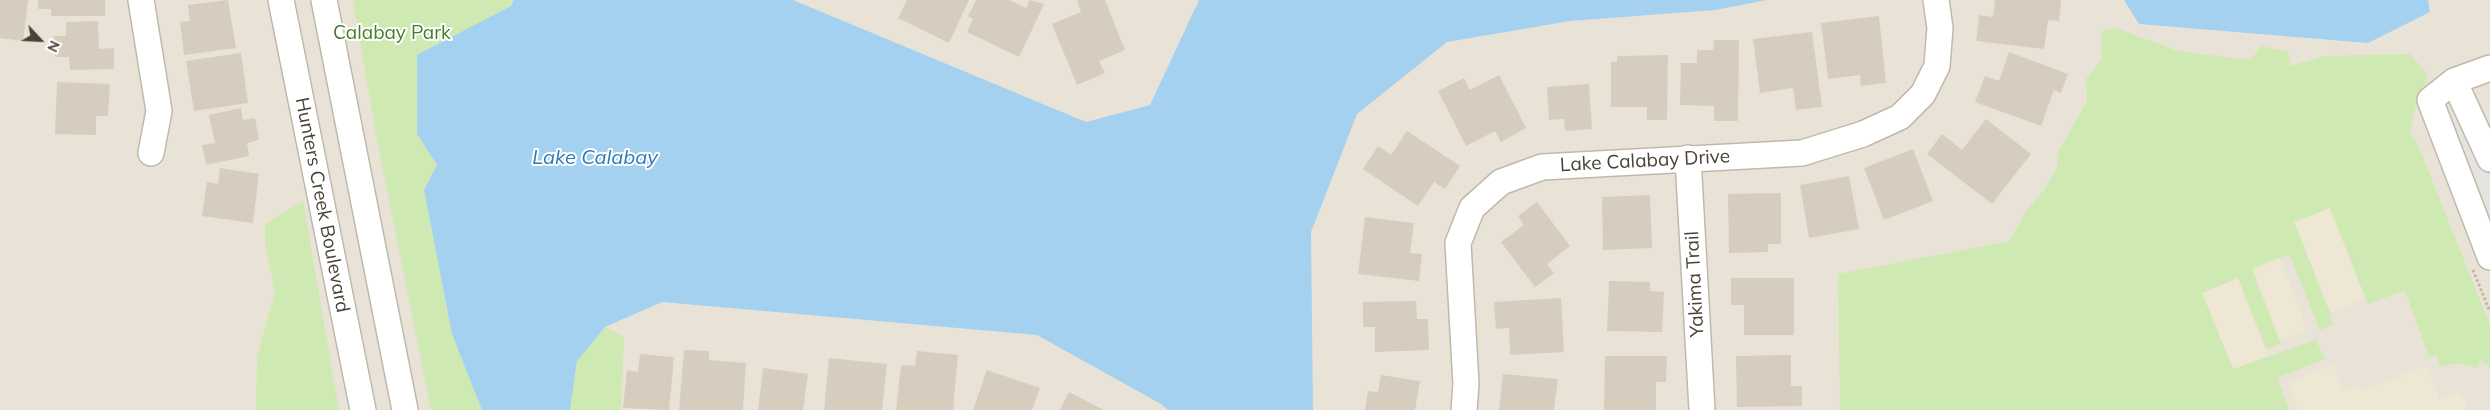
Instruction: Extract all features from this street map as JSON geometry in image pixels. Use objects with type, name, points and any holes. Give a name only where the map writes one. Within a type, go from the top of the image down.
[{"type":"street","points":[[141,0],[160,111],[151,153]]},
{"type":"street","name":"Hunters Creek Boulevard","points":[[281,0],[363,410]]},
{"type":"street","points":[[324,0],[405,410]]},
{"type":"street","name":"Lake Calabay Drive","points":[[1464,410],[1466,384],[1458,243],[1472,208],[1501,182],[1542,167],[1802,153],[1863,134],[1900,117],[1922,94],[1937,66],[1940,28],[1936,0]]},
{"type":"street","points":[[2490,68],[2454,81],[2430,100],[2490,257]]},
{"type":"street","points":[[2454,81],[2490,159]]},
{"type":"street","name":"Yakima Trail","points":[[1688,158],[1702,410]]},
{"type":"shaded area","points":[[0,0],[2490,0],[2490,410],[0,410]]},
{"type":"shaded area","points":[[2490,105],[2490,226],[2448,121]]},
{"type":"shaded area","points":[[2330,207],[2365,299],[2330,313],[2294,221]]},
{"type":"shaded area","points":[[2280,258],[2307,330],[2279,341],[2252,269]]},
{"type":"shaded area","points":[[2238,278],[2269,355],[2232,370],[2202,293]]},
{"type":"shaded area","points":[[2332,365],[2344,391],[2358,385],[2361,392],[2426,366],[2440,400],[2456,392],[2463,396],[2467,402],[2466,410],[2298,410],[2287,382]]},
{"type":"green space","name":"Calabay Park","points":[[353,0],[514,0],[417,134],[437,165],[424,190],[452,334],[482,410],[431,410],[376,135]]},
{"type":"green space","points":[[2116,28],[2178,51],[2250,60],[2262,46],[2288,52],[2291,66],[2324,56],[2410,54],[2428,75],[2415,107],[2410,135],[2416,140],[2490,325],[2490,367],[2481,360],[2477,368],[2457,363],[2440,367],[2436,355],[2429,357],[2405,290],[2368,304],[2330,208],[2294,222],[2330,313],[2332,325],[2320,330],[2289,254],[2252,269],[2281,344],[2266,349],[2238,278],[2202,293],[2233,369],[2316,340],[2325,359],[2277,378],[2289,410],[1840,410],[1838,274],[2010,241],[2026,211],[2045,189],[2057,167],[2058,152],[2087,101],[2086,79],[2101,60],[2102,31]]},
{"type":"green space","points":[[303,201],[339,410],[256,410],[257,358],[275,291],[265,245],[265,224]]},
{"type":"green space","points":[[605,327],[624,337],[621,410],[570,410],[577,361]]},
{"type":"water","name":"Lake Calabay","points":[[514,0],[793,0],[1086,122],[1150,105],[1199,0],[1767,0],[1715,10],[1570,21],[1447,42],[1357,114],[1311,232],[1313,410],[1168,410],[1161,404],[1037,335],[662,302],[605,327],[577,361],[570,410],[482,410],[452,334],[424,190],[437,165],[417,134],[417,55],[511,6]]},
{"type":"water","points":[[2124,0],[2428,0],[2430,12],[2368,43],[2139,24]]},
{"type":"building","points":[[0,0],[28,0],[23,41],[0,38]]},
{"type":"building","points":[[38,0],[105,0],[105,16],[51,16],[51,9],[38,9]]},
{"type":"building","points":[[228,0],[236,48],[184,55],[180,22],[190,21],[188,5]]},
{"type":"building","points":[[907,0],[969,0],[949,43],[898,18]]},
{"type":"building","points":[[976,0],[1009,0],[1026,8],[1030,0],[1044,4],[1019,57],[967,32],[973,19],[968,16]]},
{"type":"building","points":[[1077,0],[1105,0],[1125,50],[1099,61],[1105,73],[1077,85],[1052,24],[1081,12]]},
{"type":"building","points":[[1995,0],[2061,0],[2059,21],[2048,20],[2044,49],[1976,41],[1979,15],[1993,17]]},
{"type":"building","points":[[1879,16],[1886,83],[1861,86],[1860,75],[1828,79],[1821,23]]},
{"type":"building","points":[[98,21],[99,49],[114,48],[114,69],[70,70],[69,57],[55,57],[54,36],[66,36],[66,22]]},
{"type":"building","points":[[1812,32],[1822,107],[1796,110],[1793,88],[1760,93],[1753,39]]},
{"type":"building","points":[[1714,40],[1739,40],[1738,121],[1714,121],[1714,106],[1680,105],[1681,63],[1697,63],[1697,50],[1713,50]]},
{"type":"building","points":[[2009,52],[2068,74],[2061,93],[2054,90],[2041,126],[1975,102],[1985,76],[1999,81]]},
{"type":"building","points":[[241,53],[248,103],[194,111],[186,61]]},
{"type":"building","points":[[1668,55],[1667,120],[1647,120],[1647,107],[1611,107],[1611,62],[1617,62],[1617,56]]},
{"type":"building","points":[[1499,75],[1526,128],[1501,142],[1495,131],[1466,146],[1438,91],[1464,78],[1470,90]]},
{"type":"building","points":[[57,82],[110,84],[108,116],[96,116],[96,135],[55,134]]},
{"type":"building","points":[[1589,84],[1592,129],[1565,131],[1564,119],[1549,120],[1547,87]]},
{"type":"building","points":[[241,108],[243,120],[255,118],[259,140],[247,143],[249,156],[206,165],[202,145],[215,143],[209,115]]},
{"type":"building","points":[[1986,119],[2031,154],[1992,204],[1927,154],[1942,134],[1962,150]]},
{"type":"building","points":[[1407,131],[1460,166],[1445,189],[1434,182],[1418,206],[1363,169],[1378,146],[1391,155]]},
{"type":"building","points":[[1913,149],[1933,201],[1884,220],[1864,168]]},
{"type":"building","points":[[220,168],[259,174],[253,223],[202,216],[207,182],[218,184]]},
{"type":"building","points":[[1849,176],[1859,229],[1809,238],[1800,185]]},
{"type":"building","points":[[1781,193],[1781,244],[1768,244],[1768,252],[1729,253],[1728,194]]},
{"type":"building","points":[[1650,195],[1652,248],[1603,250],[1602,197]]},
{"type":"building","points":[[1537,202],[1570,246],[1547,264],[1554,273],[1535,287],[1501,242],[1524,225],[1518,216]]},
{"type":"building","points":[[1365,217],[1414,223],[1410,253],[1422,254],[1419,281],[1358,274]]},
{"type":"building","points":[[1731,278],[1794,278],[1794,335],[1744,335],[1744,305],[1731,305]]},
{"type":"building","points":[[1609,281],[1650,282],[1650,291],[1664,292],[1662,332],[1607,331]]},
{"type":"building","points":[[1561,298],[1564,352],[1510,355],[1509,328],[1496,329],[1494,302]]},
{"type":"building","points":[[1416,301],[1417,319],[1428,319],[1429,350],[1375,352],[1375,327],[1363,327],[1363,302]]},
{"type":"building","points":[[684,350],[709,351],[709,360],[746,363],[743,410],[679,410]]},
{"type":"building","points":[[917,351],[958,355],[953,410],[896,410],[901,365],[915,366]]},
{"type":"building","points":[[640,354],[674,357],[669,410],[623,408],[627,370],[638,372]]},
{"type":"building","points":[[1791,355],[1791,386],[1802,386],[1802,406],[1737,407],[1736,356]]},
{"type":"building","points":[[1605,356],[1667,356],[1666,382],[1656,382],[1656,410],[1604,410]]},
{"type":"building","points":[[829,358],[887,364],[882,410],[824,410]]},
{"type":"building","points":[[763,368],[808,374],[803,410],[758,410]]},
{"type":"building","points":[[987,370],[1040,388],[1032,410],[973,410]]},
{"type":"building","points":[[1503,374],[1558,379],[1554,410],[1499,410]]},
{"type":"building","points":[[1381,375],[1420,381],[1415,410],[1365,410],[1368,391],[1378,392]]},
{"type":"building","points":[[1069,392],[1104,410],[1060,410]]}]
